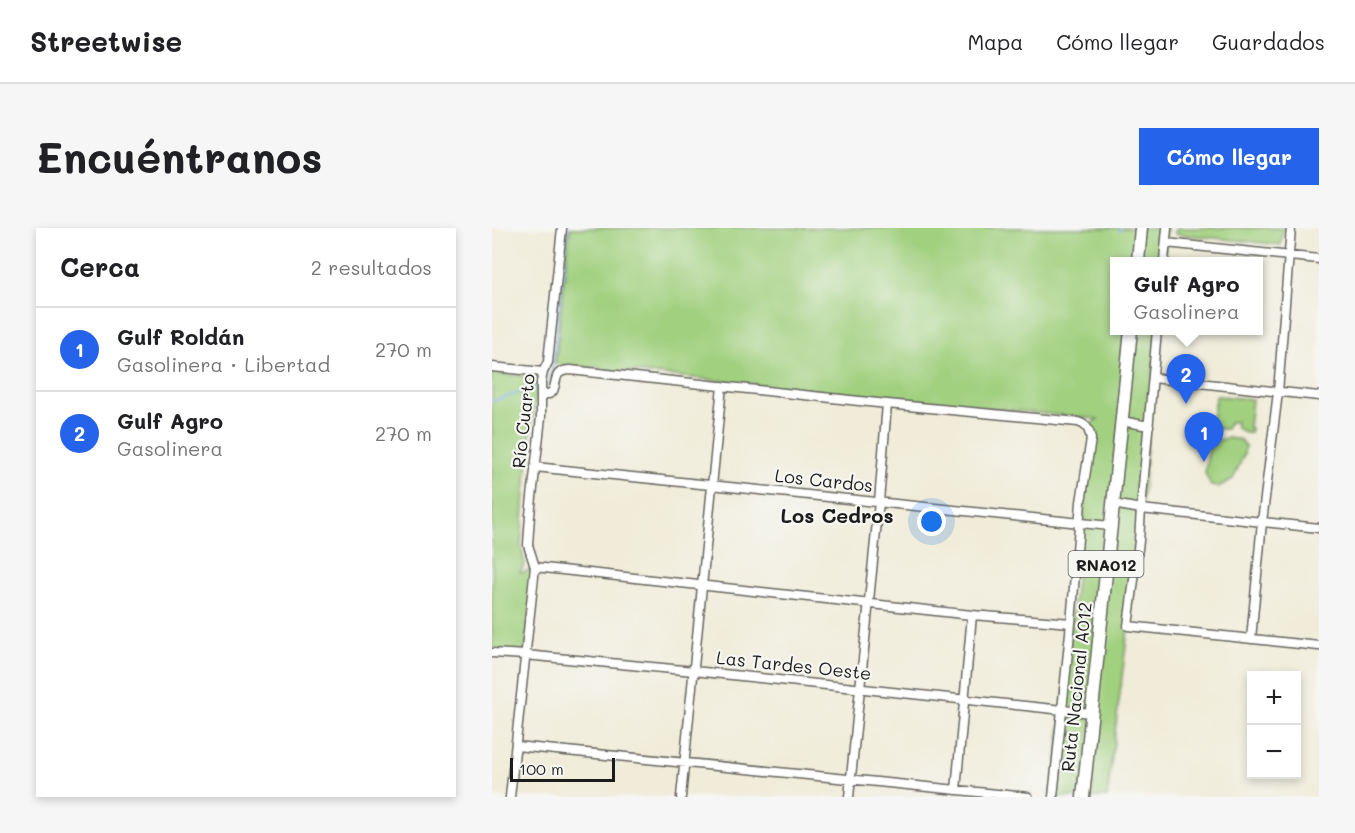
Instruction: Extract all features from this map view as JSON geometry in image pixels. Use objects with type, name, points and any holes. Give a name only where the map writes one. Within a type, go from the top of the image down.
[{"type":"highway","points":[[1138,257],[1141,228]]},
{"type":"highway","name":"Ruta Nacional A012","points":[[1083,797],[1130,335]]},
{"type":"street","name":"Río Cuarto","points":[[510,797],[535,567],[528,545],[541,417],[541,382],[548,362],[562,228]]},
{"type":"street","points":[[1164,257],[1167,228]]},
{"type":"street","points":[[1251,639],[1278,392],[1292,228]]},
{"type":"street","points":[[1166,243],[1319,259]]},
{"type":"street","points":[[1157,335],[1139,541],[1128,626],[1319,646]]},
{"type":"street","points":[[492,367],[543,372]]},
{"type":"street","points":[[541,394],[549,394],[553,391],[559,373],[562,370],[570,370],[1084,424],[1091,439],[1081,502],[1053,797]]},
{"type":"street","points":[[1153,378],[1319,396]]},
{"type":"street","points":[[681,797],[722,386]]},
{"type":"street","points":[[849,797],[887,404]]},
{"type":"street","points":[[1121,421],[1149,426]]},
{"type":"street","name":"Los Cardos","points":[[535,467],[1110,526]]},
{"type":"street","points":[[1113,504],[1140,509],[1319,528]]},
{"type":"street","points":[[535,567],[972,615],[1071,623]]},
{"type":"street","points":[[956,790],[972,615]]},
{"type":"street","name":"Las Tardes Oeste","points":[[492,653],[694,671],[1091,713]]},
{"type":"street","points":[[516,746],[1028,797]]},
{"type":"green space","points":[[570,228],[1167,228],[1164,257],[1110,257],[1110,335],[1157,335],[1139,541],[1107,797],[1053,797],[1091,439],[1087,427],[1098,419],[555,364]]},
{"type":"green space","points":[[1176,228],[1283,228],[1281,245],[1175,234]]},
{"type":"green space","points":[[492,373],[536,377],[538,385],[529,443],[521,546],[525,564],[520,572],[523,573],[535,567],[525,655],[492,653]]},
{"type":"green space","points":[[1216,396],[1252,399],[1250,433],[1239,430],[1236,422],[1230,422],[1226,429],[1213,425],[1208,418],[1212,418]]},
{"type":"green space","points":[[1228,438],[1241,440],[1245,446],[1244,454],[1233,479],[1218,487],[1211,486],[1205,473],[1209,448],[1215,441]]},
{"type":"waterway","points":[[548,387],[552,370],[568,228]]},
{"type":"waterway","points":[[492,401],[535,388]]},
{"type":"place","name":"Gulf Agro","points":[[1186,404]]},
{"type":"place","name":"Gulf Roldán","points":[[1204,462]]},
{"type":"district","name":"Los Cedros","points":[[837,515]]}]
